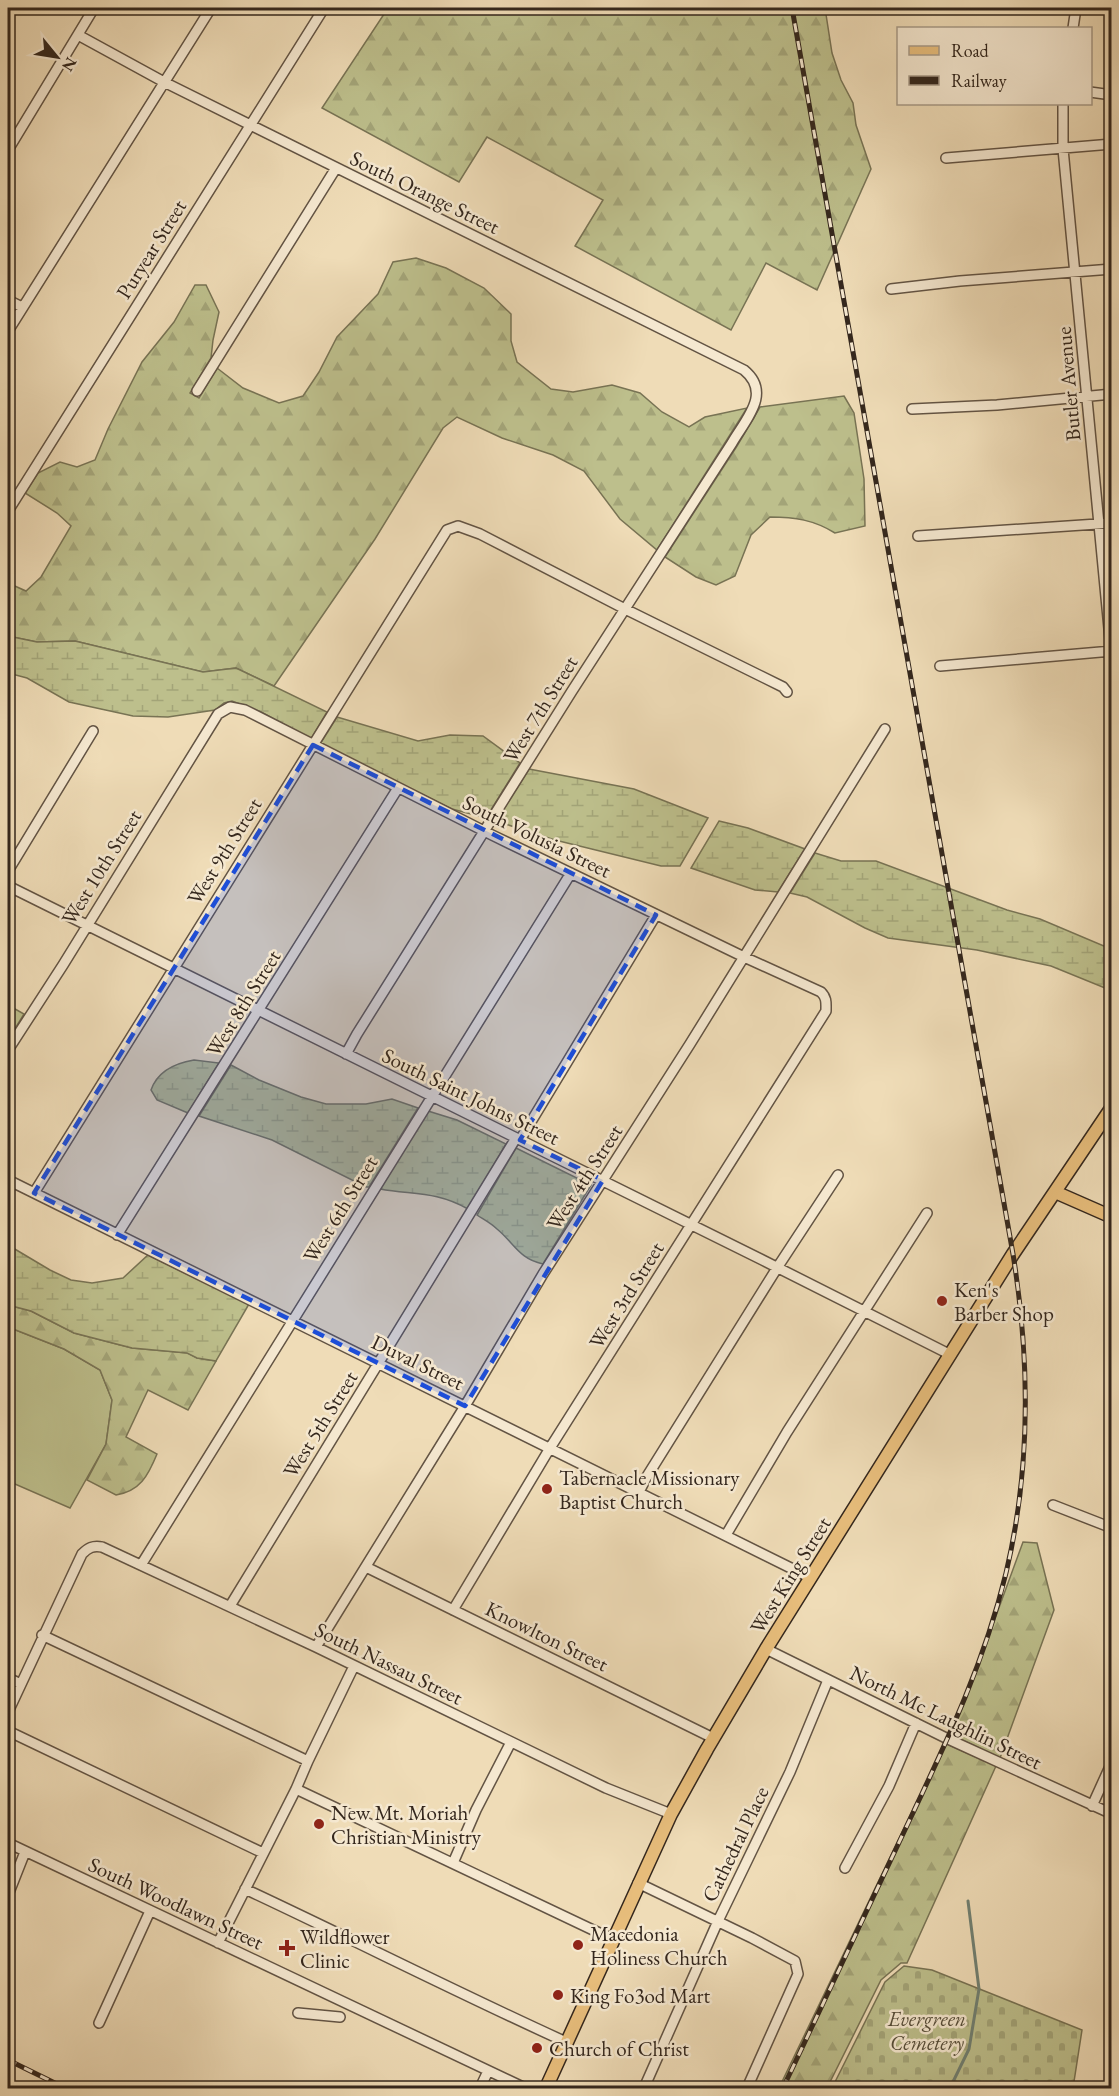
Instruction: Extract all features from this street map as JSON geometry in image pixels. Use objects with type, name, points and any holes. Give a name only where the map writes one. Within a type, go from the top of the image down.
[{"type":"main road","name":"West King Street","points":[[546,2088],[670,1814],[713,1738],[766,1649],[1013,1254],[1112,1107]]},
{"type":"main road","points":[[1055,1192],[1112,1217]]},
{"type":"street","points":[[8,150],[94,8]]},
{"type":"street","points":[[8,331],[211,8]]},
{"type":"street","name":"Puryear Street","points":[[8,511],[324,8]]},
{"type":"street","points":[[1073,27],[1076,8]]},
{"type":"street","name":"South Orange Street","points":[[78,35],[164,82],[744,370],[754,382]]},
{"type":"street","points":[[1092,92],[1112,95]]},
{"type":"street","name":"Butler Avenue","points":[[1063,105],[1063,149],[1111,654]]},
{"type":"street","points":[[946,158],[1112,144]]},
{"type":"street","points":[[197,391],[336,168]]},
{"type":"street","points":[[891,290],[960,281],[1112,269]]},
{"type":"street","points":[[8,300],[22,307]]},
{"type":"street","name":"West 7th Street","points":[[346,1054],[484,831],[732,443],[756,403],[758,394],[754,382]]},
{"type":"street","points":[[912,409],[965,408],[1112,394]]},
{"type":"street","points":[[918,536],[1112,523]]},
{"type":"street","name":"West 9th Street","points":[[34,1193],[447,530],[458,526],[480,534],[625,609]]},
{"type":"street","points":[[625,609],[783,687],[787,692]]},
{"type":"street","points":[[940,666],[1111,654]]},
{"type":"street","name":"South Volusia Street","points":[[230,707],[245,710],[484,831],[821,992],[826,1000]]},
{"type":"street","name":"West 10th Street","points":[[8,1050],[218,714],[230,707]]},
{"type":"street","name":"West 4th Street","points":[[316,1647],[465,1406],[549,1264],[744,957],[885,729]]},
{"type":"street","points":[[8,871],[93,731]]},
{"type":"street","name":"West 8th Street","points":[[117,1235],[398,788]]},
{"type":"street","name":"West 6th Street","points":[[141,1565],[571,873]]},
{"type":"street","name":"South Saint Johns Street","points":[[8,886],[692,1224],[951,1355]]},
{"type":"street","name":"West 5th Street","points":[[230,1606],[656,915]]},
{"type":"street","name":"West 3rd Street","points":[[453,1610],[550,1448],[826,1011],[826,1000]]},
{"type":"street","points":[[639,1492],[777,1268],[838,1174]]},
{"type":"street","name":"Duval Street","points":[[8,1180],[811,1578]]},
{"type":"street","points":[[726,1535],[787,1432],[927,1213]]},
{"type":"street","points":[[1053,1505],[1112,1528]]},
{"type":"street","name":"South Nassau Street","points":[[42,1635],[82,1554],[91,1547],[102,1547],[316,1647],[606,1788],[670,1814]]},
{"type":"street","name":"Knowlton Street","points":[[366,1567],[713,1738]]},
{"type":"street","points":[[8,1712],[42,1635],[308,1761]]},
{"type":"street","name":"North Mc Laughlin Street","points":[[766,1649],[916,1723],[1112,1814]]},
{"type":"street","points":[[218,1943],[296,1789],[354,1666]]},
{"type":"street","points":[[8,1678],[21,1684]]},
{"type":"street","name":"Cathedral Place","points":[[644,2088],[718,1921],[790,1772],[828,1680]]},
{"type":"street","points":[[845,1868],[889,1786],[916,1723]]},
{"type":"street","points":[[8,1731],[263,1853]]},
{"type":"street","points":[[453,1863],[476,1810],[511,1742]]},
{"type":"street","points":[[1092,1806],[1112,1762]]},
{"type":"street","points":[[296,1789],[612,1939]]},
{"type":"street","name":"South Woodlawn Street","points":[[8,1843],[525,2088]]},
{"type":"street","points":[[8,1895],[26,1852]]},
{"type":"street","points":[[638,1883],[792,1959],[798,1967],[798,1974],[747,2088]]},
{"type":"street","points":[[245,1889],[566,2042]]},
{"type":"street","points":[[99,2023],[150,1911]]},
{"type":"street","points":[[298,2013],[340,2017]]},
{"type":"street","points":[[480,2088],[488,2071]]},
{"type":"highlighted area","points":[[313,745],[656,915],[520,1140],[603,1180],[465,1406],[34,1193]]},
{"type":"green space","points":[[388,8],[825,8],[832,53],[841,80],[853,103],[856,125],[871,169],[817,290],[766,263],[731,330],[575,246],[603,200],[487,137],[459,182],[322,108]]},
{"type":"green space","points":[[416,258],[446,268],[484,288],[511,314],[511,341],[517,362],[551,389],[573,392],[612,385],[640,393],[662,412],[689,427],[705,417],[747,408],[657,550],[620,519],[584,471],[553,455],[502,438],[457,417],[443,428],[375,539],[274,686],[236,668],[203,672],[75,641],[37,642],[8,636],[8,583],[26,591],[41,577],[71,526],[57,513],[25,493],[38,473],[60,462],[77,467],[95,460],[142,362],[174,322],[195,285],[206,285],[219,312],[211,358],[190,393],[199,398],[217,368],[243,388],[279,403],[303,396],[319,372],[337,337],[378,294],[393,262]]},
{"type":"green space","points":[[844,396],[854,413],[864,479],[865,526],[835,533],[804,520],[770,517],[751,535],[735,576],[716,585],[696,577],[665,557],[760,407]]},
{"type":"green space","points":[[8,636],[37,642],[75,641],[203,672],[236,668],[327,712],[311,739],[261,712],[232,701],[224,703],[215,710],[168,717],[133,716],[69,702],[27,678],[8,673]]},
{"type":"green space","points":[[337,717],[418,741],[450,735],[483,736],[520,763],[486,818],[452,809],[320,744]]},
{"type":"green space","points":[[529,769],[634,789],[708,818],[680,866],[661,866],[555,840],[496,821]]},
{"type":"green space","points":[[719,821],[748,828],[805,849],[778,892],[755,890],[691,868]]},
{"type":"green space","points":[[815,853],[841,861],[876,861],[1007,910],[1040,919],[1111,949],[1111,989],[1051,966],[977,950],[888,938],[865,928],[807,897],[790,893]]},
{"type":"green space","points":[[8,1005],[24,1014],[8,1040]]},
{"type":"green space","points":[[194,1060],[219,1063],[188,1113],[157,1100],[151,1090],[158,1077],[174,1066]]},
{"type":"green space","points":[[231,1065],[259,1080],[301,1097],[326,1104],[366,1104],[392,1099],[418,1108],[369,1187],[366,1187],[272,1140],[199,1116]]},
{"type":"green space","points":[[428,1111],[457,1120],[506,1144],[468,1209],[435,1196],[380,1189]]},
{"type":"green space","points":[[516,1148],[591,1185],[543,1264],[522,1254],[495,1227],[477,1215]]},
{"type":"green space","points":[[8,1245],[71,1280],[92,1283],[123,1278],[148,1255],[249,1304],[216,1361],[197,1358],[187,1353],[132,1348],[74,1333],[31,1311],[8,1305]]},
{"type":"green space","points":[[8,1305],[31,1311],[74,1333],[132,1348],[188,1353],[197,1358],[216,1361],[188,1410],[148,1390],[126,1437],[157,1454],[146,1476],[137,1486],[116,1495],[87,1480],[106,1444],[112,1400],[100,1370],[64,1349],[8,1327]]},
{"type":"green space","points":[[8,1327],[64,1349],[100,1370],[112,1400],[106,1444],[70,1508],[8,1481]]},
{"type":"green space","points":[[1023,1542],[1037,1543],[1054,1610],[1000,1758],[949,1734],[966,1698]]},
{"type":"green space","points":[[945,1743],[996,1766],[907,1963],[901,1963],[881,1980],[827,2088],[779,2088]]},
{"type":"green space","name":"Evergreen Cemetery","points":[[904,1966],[932,1970],[1082,2030],[1073,2088],[832,2088],[885,1982]]},
{"type":"waterway","points":[[950,2088],[969,2049],[979,1989],[968,1901]]},
{"type":"railway","points":[[783,2088],[933,1770],[986,1642],[1006,1573],[1014,1533],[1024,1454],[1025,1414],[1023,1334],[1013,1254],[792,8]]},
{"type":"railway","points":[[8,2060],[65,2088]]},
{"type":"place","name":"Ken's Barber Shop","points":[[942,1301]]},
{"type":"place","name":"Tabernacle Missionary Baptist Church","points":[[547,1489]]},
{"type":"place","name":"New Mt. Moriah Christian Ministry","points":[[319,1824]]},
{"type":"place","name":"Macedonia Holiness Church","points":[[578,1945]]},
{"type":"place","name":"Wildflower Clinic","points":[[287,1948]]},
{"type":"place","name":"King Fo3od Mart","points":[[558,1995]]},
{"type":"place","name":"Church of Christ","points":[[537,2048]]}]
